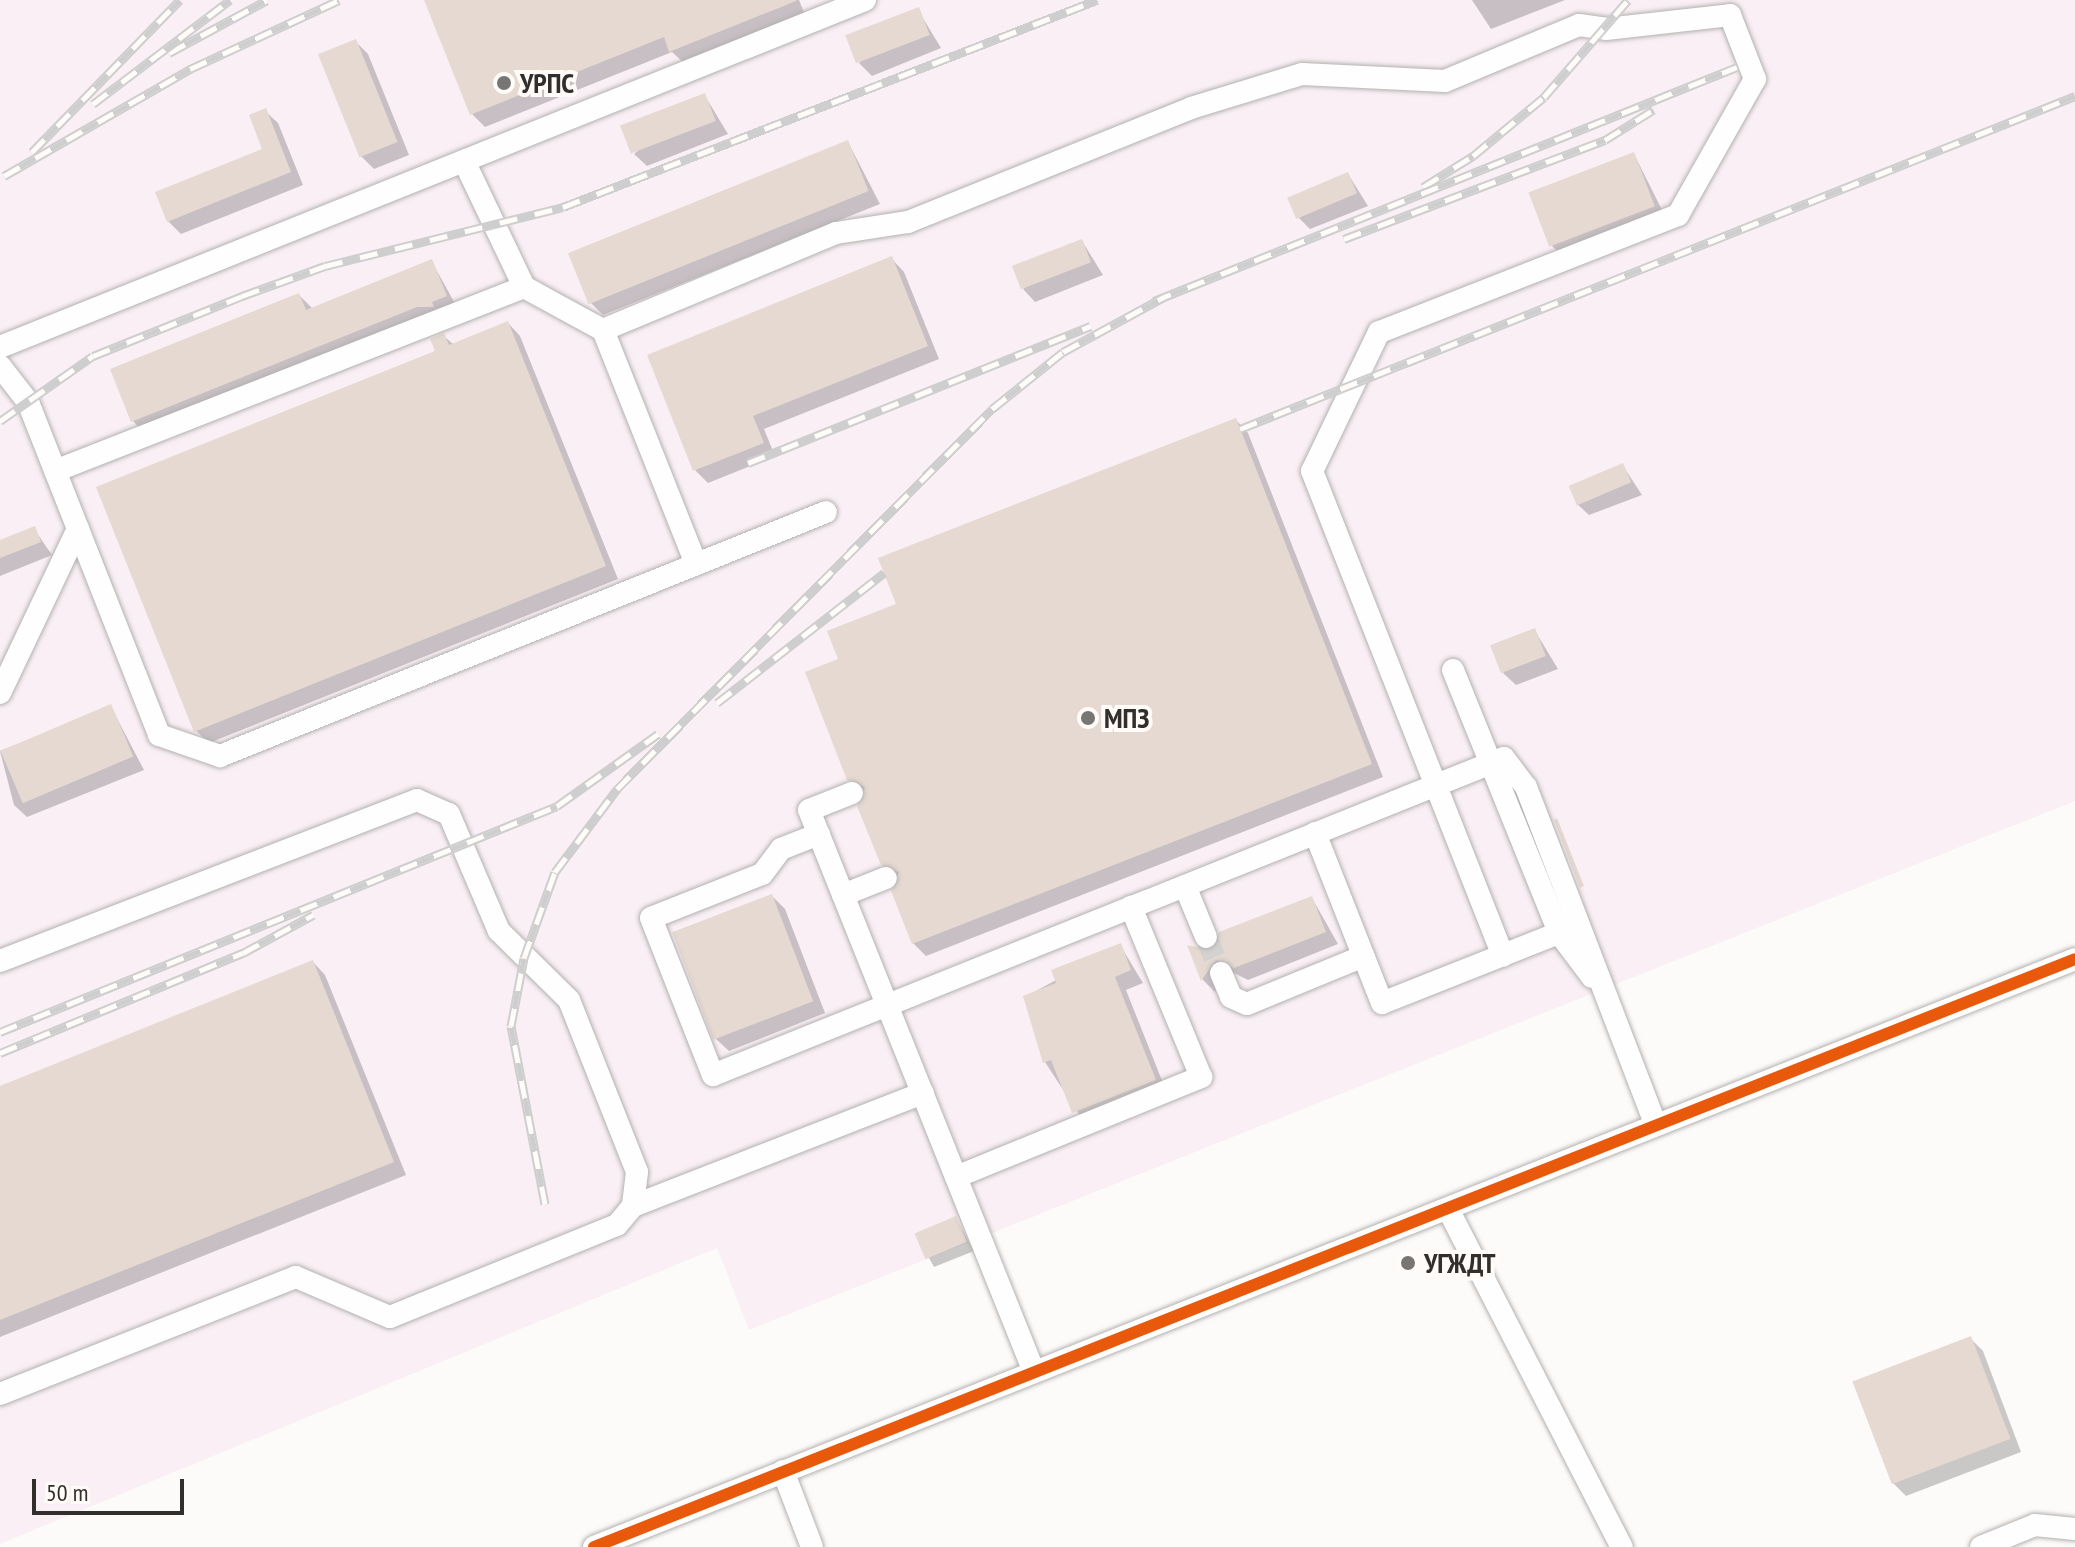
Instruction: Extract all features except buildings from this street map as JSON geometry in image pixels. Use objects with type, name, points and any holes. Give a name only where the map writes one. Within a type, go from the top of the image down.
[{"type":"street","points":[[0,347],[865,0]]},
{"type":"street","points":[[603,330],[836,233],[908,222],[1191,108],[1302,74],[1445,81],[1579,25],[1606,29],[1730,15],[1755,79],[1678,215],[1379,332],[1312,471],[1503,956]]},
{"type":"street","points":[[464,161],[524,287],[603,330],[696,564]]},
{"type":"street","points":[[55,471],[524,287]]},
{"type":"street","points":[[0,366],[28,402],[159,735],[220,756],[826,512]]},
{"type":"street","points":[[0,693],[78,529]]},
{"type":"street","points":[[1453,670],[1559,933],[1608,997]]},
{"type":"street","points":[[819,834],[781,849],[762,874],[651,918],[713,1075],[1504,758],[1526,787],[1656,1125]]},
{"type":"street","points":[[852,793],[809,810],[1034,1372]]},
{"type":"street","points":[[0,961],[417,800],[449,814],[499,931],[569,1000],[637,1172],[633,1206]]},
{"type":"street","points":[[1315,833],[1382,1003],[1559,933]]},
{"type":"street","points":[[843,895],[886,878]]},
{"type":"street","points":[[1185,886],[1206,937]]},
{"type":"street","points":[[956,1177],[1201,1077],[1131,907]]},
{"type":"street","points":[[1221,973],[1231,997],[1247,1004],[1364,956]]},
{"type":"street","points":[[594,1547],[2075,959]]},
{"type":"street","points":[[0,1394],[296,1277],[390,1317],[617,1225],[633,1206],[923,1093]]},
{"type":"street","points":[[1448,1209],[1622,1547]]},
{"type":"street","points":[[783,1471],[812,1547]]},
{"type":"street","points":[[1981,1547],[2035,1525],[2075,1529]]},
{"type":"shaded area","points":[[0,0],[2075,0],[2075,801],[749,1330],[717,1248],[0,1544]]},
{"type":"tunnel","points":[[1206,937],[1221,973]]},
{"type":"railway","points":[[32,152],[180,0]]},
{"type":"railway","points":[[93,104],[230,0]]},
{"type":"railway","points":[[169,53],[267,0]]},
{"type":"railway","points":[[4,176],[190,69],[339,0]]},
{"type":"railway","points":[[0,421],[93,356],[242,296],[325,266],[563,207],[1097,0]]},
{"type":"railway","points":[[1423,187],[1473,156],[1544,97],[1628,0]]},
{"type":"railway","points":[[1154,301],[1737,67]]},
{"type":"railway","points":[[1240,429],[2075,96]]},
{"type":"railway","points":[[1344,239],[1605,140],[1653,110]]},
{"type":"railway","points":[[545,1204],[511,1026],[524,958],[555,872],[617,789],[992,409],[1063,352],[1164,297]]},
{"type":"railway","points":[[748,463],[1091,326]]},
{"type":"railway","points":[[717,703],[884,573]]},
{"type":"railway","points":[[0,1032],[557,806],[658,734]]},
{"type":"railway","points":[[0,1053],[243,953],[313,915]]},
{"type":"cycle path","points":[[594,1547],[2075,959]]},
{"type":"place","name":"УРПС","points":[[504,83]]},
{"type":"place","name":"МПЗ","points":[[1088,718]]},
{"type":"place","name":"УГЖДТ","points":[[1408,1263]]}]
